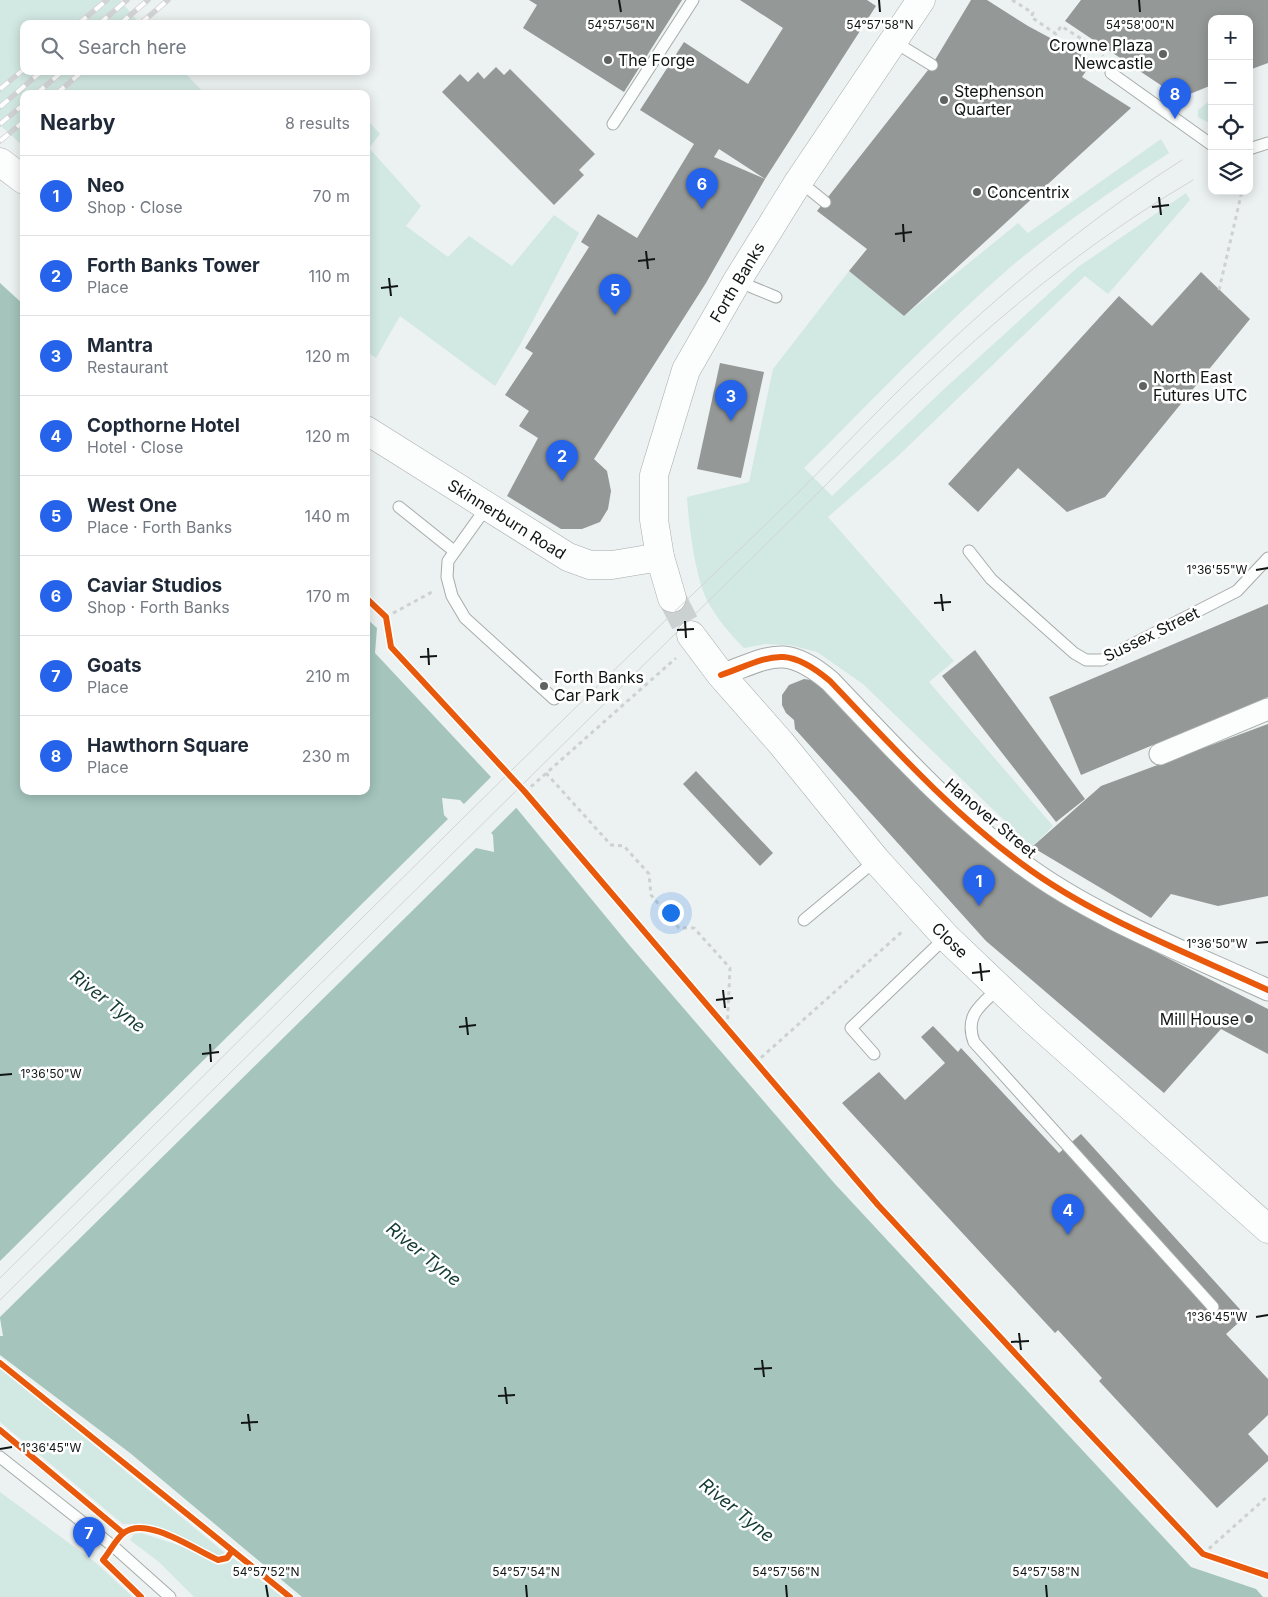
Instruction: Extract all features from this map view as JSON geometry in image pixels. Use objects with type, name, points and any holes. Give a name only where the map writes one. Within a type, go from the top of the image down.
[{"type":"main road","name":"Forth Banks","points":[[672,598],[660,557],[654,520],[654,475],[686,370],[737,281],[799,181],[921,0]]},
{"type":"main road","points":[[0,162],[20,177]]},
{"type":"main road","name":"Skinnerburn Road","points":[[370,433],[486,508],[568,557],[590,565],[612,565],[660,557]]},
{"type":"main road","name":"Close","points":[[694,638],[721,675],[781,743],[876,860],[946,937],[1268,1229]]},
{"type":"street","name":"Hanover Street","points":[[721,675],[770,657],[794,657],[810,664],[830,681],[958,812],[1023,865],[1089,906],[1268,990]]},
{"type":"street","points":[[1160,754],[1268,709]]},
{"type":"lane","points":[[613,124],[693,0]]},
{"type":"lane","points":[[893,42],[932,65]]},
{"type":"lane","points":[[1111,73],[1208,142]]},
{"type":"lane","points":[[1253,148],[1268,143]]},
{"type":"lane","points":[[799,181],[825,202]]},
{"type":"lane","points":[[737,281],[776,297]]},
{"type":"lane","points":[[399,507],[454,551]]},
{"type":"lane","points":[[486,508],[448,560],[447,577],[452,596],[465,618],[554,699]]},
{"type":"lane","name":"Sussex Street","points":[[969,551],[991,579],[1074,654],[1086,660],[1102,660],[1237,591],[1268,558]]},
{"type":"lane","points":[[804,920],[876,860]]},
{"type":"lane","points":[[874,1054],[850,1028],[946,937]]},
{"type":"lane","points":[[1000,987],[974,1011],[969,1030],[974,1042],[1213,1307]]},
{"type":"lane","points":[[0,1457],[114,1547],[170,1597]]},
{"type":"path","points":[[1012,0],[1033,13],[1031,16],[1056,34],[1061,26],[1099,50]]},
{"type":"path","points":[[1219,290],[1241,195]]},
{"type":"path","points":[[386,616],[433,591]]},
{"type":"path","points":[[380,610],[386,616],[387,624]]},
{"type":"path","points":[[525,792],[694,638]]},
{"type":"path","points":[[546,773],[611,845],[624,846],[649,874],[651,895],[679,928],[694,928],[730,968],[727,1031]]},
{"type":"path","points":[[518,785],[531,800]]},
{"type":"path","points":[[755,1063],[923,913]]},
{"type":"path","points":[[720,1023],[732,1037]]},
{"type":"path","points":[[749,1057],[762,1071]]},
{"type":"path","points":[[1203,1554],[1268,1496]]},
{"type":"path","points":[[1196,1546],[1203,1554],[1212,1557]]},
{"type":"shaded area","points":[[0,0],[120,0],[137,20],[20,20],[20,75],[187,75],[201,90],[20,90],[20,143],[0,125]]},
{"type":"shaded area","points":[[1208,102],[1208,122],[1198,117],[1198,110]]},
{"type":"shaded area","points":[[370,123],[380,134],[370,147]]},
{"type":"shaded area","points":[[1161,139],[1169,153],[1065,224],[1006,271],[929,343],[804,468],[832,496],[943,390],[1078,267],[1186,193],[1190,200],[1108,294],[1085,276],[899,455],[828,517],[954,661],[929,682],[1053,826],[1032,847],[863,684],[817,652],[790,645],[765,644],[744,648],[720,621],[703,592],[693,551],[687,497],[749,482],[773,369],[849,271],[904,316],[1018,223],[1028,233]]},
{"type":"shaded area","points":[[370,149],[421,206],[406,226],[448,257],[469,236],[512,266],[554,215],[579,233],[520,345],[495,386],[400,316],[376,358],[370,354]]},
{"type":"shaded area","points":[[0,1368],[225,1553],[218,1556],[172,1534],[149,1526],[123,1524],[0,1422]]},
{"type":"shaded area","points":[[0,1492],[96,1563],[133,1597],[0,1597]]},
{"type":"shaded area","points":[[141,1533],[181,1546],[219,1565],[226,1564],[233,1558],[282,1597],[194,1597],[159,1562],[130,1540],[134,1534]]},
{"type":"water","name":"River Tyne","points":[[0,283],[20,301],[20,795],[370,795],[370,622],[377,628],[375,653],[491,777],[630,946],[835,1184],[1191,1567],[1256,1589],[1263,1597],[302,1597],[130,1453],[0,1355],[0,1336],[3,1336],[0,1318]],"holes":[[[442,798],[460,800],[493,835],[494,852],[476,848],[444,815]]]},
{"type":"pier","points":[[493,775],[518,806],[489,835],[462,806]]},
{"type":"pier","points":[[450,817],[478,846],[0,1317],[0,1261]]},
{"type":"building","name":"The Forge","points":[[529,0],[682,0],[624,92],[523,28],[537,5]]},
{"type":"building","points":[[740,0],[867,0],[876,6],[765,179],[706,283],[594,459],[607,471],[611,491],[608,509],[600,522],[582,529],[561,529],[507,496],[538,438],[519,426],[529,411],[505,395],[533,353],[525,348],[589,247],[581,242],[598,214],[637,238],[694,144],[640,110],[684,42],[748,84],[783,28]],"holes":[[[719,149],[765,179],[714,157]]]},
{"type":"building","name":"Concentrix","points":[[971,0],[987,0],[1028,26],[1093,61],[1082,77],[1131,108],[904,316],[849,271],[867,249],[817,211],[932,65]]},
{"type":"building","name":"Crowne Plaza Newcastle","points":[[1081,0],[1268,0],[1268,63],[1253,69],[1253,15],[1208,15],[1208,87],[1180,98],[1065,21]]},
{"type":"building","points":[[496,67],[504,75],[510,69],[595,154],[579,170],[584,175],[554,205],[442,92],[460,74],[468,82],[478,72],[484,79]]},
{"type":"building","points":[[1201,272],[1250,319],[1105,497],[1067,512],[1018,468],[978,512],[948,484],[1119,296],[1152,326]]},
{"type":"building","points":[[720,363],[764,372],[741,478],[697,469]]},
{"type":"building","points":[[1268,604],[1268,697],[1081,775],[1049,697]]},
{"type":"building","points":[[975,650],[1085,799],[1056,822],[942,676]]},
{"type":"building","points":[[804,679],[811,680],[820,686],[939,806],[994,856],[1029,882],[1083,915],[1268,1009],[1268,1054],[1221,1029],[1164,1093],[986,941],[795,729],[794,720],[786,713],[782,705],[782,695],[789,685]]},
{"type":"building","points":[[1268,724],[1268,896],[1218,906],[1171,894],[1151,918],[1032,847],[1101,786]]},
{"type":"building","points":[[696,771],[773,853],[760,866],[683,784]]},
{"type":"building","points":[[933,1026],[958,1052],[961,1048],[1059,1153],[1081,1134],[1246,1316],[1226,1334],[1268,1379],[1268,1415],[1248,1434],[1268,1456],[1268,1461],[1217,1508],[1099,1381],[1102,1378],[1058,1330],[1055,1333],[842,1103],[879,1072],[905,1100],[945,1063],[921,1037]]},
{"type":"tunnel","points":[[672,598],[691,635]]},
{"type":"tram line","points":[[0,1278],[475,806],[781,510],[930,360],[998,298],[1069,240],[1144,185],[1182,160]]},
{"type":"tram line","points":[[0,1300],[953,360],[1043,283],[1091,247],[1193,180]]},
{"type":"railway","points":[[83,20],[107,0]]},
{"type":"railway","points":[[104,20],[127,0]]},
{"type":"railway","points":[[125,20],[148,0]]},
{"type":"railway","points":[[145,20],[168,0]]},
{"type":"railway","points":[[0,89],[20,72]]},
{"type":"railway","points":[[0,107],[37,75]]},
{"type":"railway","points":[[41,90],[58,75]]},
{"type":"railway","points":[[61,90],[78,75]]},
{"type":"railway","points":[[0,124],[20,107]]},
{"type":"railway","points":[[0,141],[20,124]]},
{"type":"cycle path","points":[[370,602],[386,617],[391,647],[525,792],[878,1205],[1203,1554],[1268,1576]]},
{"type":"cycle path","points":[[721,675],[753,663],[777,657],[789,658],[814,669],[830,681],[946,800],[1022,864],[1079,901],[1110,917],[1268,990]]},
{"type":"cycle path","points":[[0,1363],[290,1597]]},
{"type":"cycle path","points":[[0,1430],[123,1533]]},
{"type":"cycle path","points":[[141,1597],[103,1560],[125,1532],[134,1528],[159,1531],[218,1560],[227,1558],[232,1551]]},
{"type":"place","name":"Crowne Plaza Newcastle","points":[[1163,54]]},
{"type":"place","name":"The Forge","points":[[608,60]]},
{"type":"place","name":"Stephenson Quarter","points":[[944,100]]},
{"type":"place","name":"Hawthorn Square","points":[[1175,119]]},
{"type":"place","name":"Concentrix","points":[[977,192]]},
{"type":"place","name":"Caviar Studios","points":[[702,209]]},
{"type":"place","name":"West One","points":[[615,315]]},
{"type":"place","name":"North East Futures UTC","points":[[1143,386]]},
{"type":"place","name":"Mantra","points":[[731,421]]},
{"type":"place","name":"Forth Banks Tower","points":[[562,481]]},
{"type":"place","name":"Forth Banks Car Park","points":[[544,686]]},
{"type":"place","name":"Neo","points":[[979,906]]},
{"type":"place","name":"Mill House","points":[[1249,1019]]},
{"type":"place","name":"Copthorne Hotel","points":[[1068,1235]]},
{"type":"place","name":"Goats","points":[[89,1558]]}]
